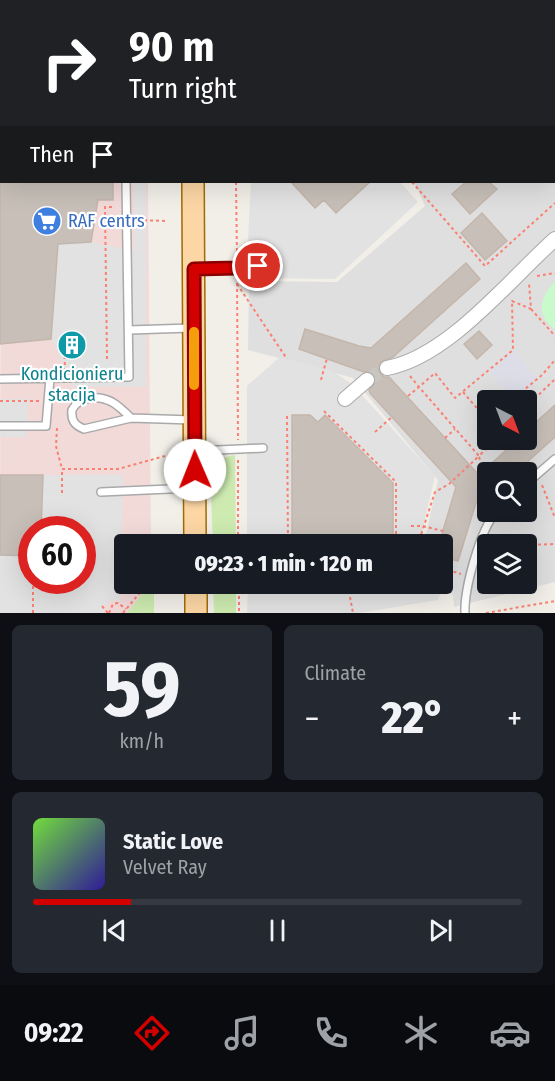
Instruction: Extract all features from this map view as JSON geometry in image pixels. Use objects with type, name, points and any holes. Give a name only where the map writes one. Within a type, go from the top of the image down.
[{"type":"main road","points":[[193,183],[195,534]]},
{"type":"main road","points":[[196,594],[196,613]]},
{"type":"street","points":[[394,367],[439,345],[451,336],[555,239]]},
{"type":"street","points":[[345,399],[367,381]]},
{"type":"lane","points":[[0,379],[129,376],[126,183]]},
{"type":"lane","points":[[194,269],[258,266]]},
{"type":"lane","points":[[129,330],[194,328]]},
{"type":"lane","points":[[0,426],[46,426],[50,378]]},
{"type":"lane","points":[[131,418],[113,403],[100,399],[80,400],[72,410],[73,422],[84,429],[131,418],[194,420]]},
{"type":"lane","points":[[194,451],[263,448]]},
{"type":"lane","points":[[538,474],[555,459]]},
{"type":"lane","points":[[101,492],[195,488]]},
{"type":"lane","points":[[465,613],[466,587],[482,538],[491,522]]},
{"type":"path","points":[[236,183],[238,534]]},
{"type":"path","points":[[413,183],[485,266],[555,203]]},
{"type":"path","points":[[107,359],[105,207],[116,207],[116,198]]},
{"type":"path","points":[[126,220],[168,221]]},
{"type":"path","points":[[531,309],[528,277],[555,273]]},
{"type":"path","points":[[237,284],[287,359]]},
{"type":"path","points":[[408,396],[435,374],[455,398],[513,351],[512,290]]},
{"type":"path","points":[[512,300],[531,309],[554,334]]},
{"type":"path","points":[[321,380],[327,358]]},
{"type":"path","points":[[524,390],[555,360]]},
{"type":"path","points":[[394,367],[418,387],[479,456],[480,462]]},
{"type":"path","points":[[537,396],[555,379]]},
{"type":"path","points":[[463,392],[477,408]]},
{"type":"path","points":[[324,411],[396,482],[396,534]]},
{"type":"path","points":[[288,416],[288,534]]},
{"type":"path","points":[[375,432],[392,417]]},
{"type":"path","points":[[57,425],[56,446],[62,469],[62,493]]},
{"type":"path","points":[[445,438],[455,429]]},
{"type":"path","points":[[421,534],[435,492],[449,484],[483,452]]},
{"type":"path","points":[[62,469],[118,469],[165,456]]},
{"type":"path","points":[[538,474],[555,518]]},
{"type":"path","points":[[411,526],[423,526],[443,531]]},
{"type":"path","points":[[537,545],[555,544]]},
{"type":"path","points":[[453,571],[470,576]]},
{"type":"path","points":[[33,594],[33,613]]},
{"type":"path","points":[[123,613],[139,594]]},
{"type":"path","points":[[239,594],[239,613]]},
{"type":"path","points":[[350,597],[353,613]]},
{"type":"path","points":[[486,613],[555,601]]},
{"type":"path","points":[[102,606],[109,613],[113,604],[118,603],[126,609]]},
{"type":"shaded area","points":[[1,183],[148,183],[151,534],[114,534],[114,594],[151,594],[151,613],[0,613]]},
{"type":"shaded area","points":[[134,183],[146,183],[146,387],[73,387],[51,339],[58,244],[91,242],[134,251]]},
{"type":"shaded area","points":[[251,183],[296,183],[324,200],[336,213],[369,183],[401,183],[418,202],[335,279],[257,278],[258,254],[248,240]]},
{"type":"shaded area","points":[[414,183],[555,183],[555,582],[537,586],[537,534],[477,534],[477,594],[507,594],[454,607],[453,534],[426,534],[438,480],[353,378],[248,350],[249,281],[337,282],[425,206]]},
{"type":"shaded area","points":[[513,350],[537,379],[524,390],[505,390],[489,371]]},
{"type":"shaded area","points":[[280,357],[332,371],[352,384],[435,476],[421,534],[393,534],[393,483],[325,416],[318,422],[310,415],[292,416],[292,534],[247,534],[247,386]]},
{"type":"shaded area","points":[[0,399],[28,399],[27,437],[0,437]]},
{"type":"shaded area","points":[[43,475],[123,475],[122,534],[114,534],[114,594],[120,594],[120,601],[109,601],[102,613],[0,613],[0,555],[18,556],[18,594],[96,594],[96,516],[41,516]]},
{"type":"shaded area","points":[[453,570],[456,571],[455,597],[451,594],[453,594]]},
{"type":"shaded area","points":[[248,594],[440,594],[438,600],[360,613],[247,613]]},
{"type":"green space","points":[[555,281],[555,329],[544,318],[542,306],[546,293]]},
{"type":"green space","points":[[235,455],[236,534],[213,534],[211,493],[213,474],[215,467],[226,457]]},
{"type":"green space","points":[[142,594],[154,594],[154,613],[127,613]]},
{"type":"green space","points":[[213,594],[236,594],[236,613],[214,613]]},
{"type":"building","name":"RAF centrs","points":[[0,183],[113,183],[113,200],[98,200],[91,242],[58,244],[51,339],[0,344]]},
{"type":"building","points":[[292,183],[369,183],[336,213],[324,200],[315,208]]},
{"type":"building","points":[[465,183],[490,183],[497,189],[470,214],[452,194]]},
{"type":"building","points":[[482,213],[507,241],[485,260],[461,233]]},
{"type":"building","points":[[466,263],[480,279],[393,357],[381,362],[379,371],[384,377],[389,377],[477,473],[477,499],[458,561],[453,560],[453,534],[442,534],[456,487],[370,393],[369,390],[376,382],[374,375],[369,371],[364,372],[299,349],[305,329],[371,348]]},
{"type":"building","points":[[479,331],[492,345],[477,359],[464,344]]},
{"type":"building","points":[[555,405],[555,437],[527,462],[493,462],[506,450],[537,450],[537,421]]},
{"type":"building","points":[[292,415],[310,415],[318,422],[325,415],[393,483],[393,534],[292,534]]},
{"type":"building","points":[[0,475],[43,475],[42,516],[18,516],[18,556],[0,555]]},
{"type":"tunnel","points":[[367,380],[387,368]]},
{"type":"slow traffic","points":[[194,332],[194,385]]},
{"type":"place","name":"RAF centrs","points":[[47,221]]},
{"type":"place","name":"Kondicionieru stacija","points":[[72,345]]},
{"type":"route","points":[[195,470],[194,269],[258,266]]}]
